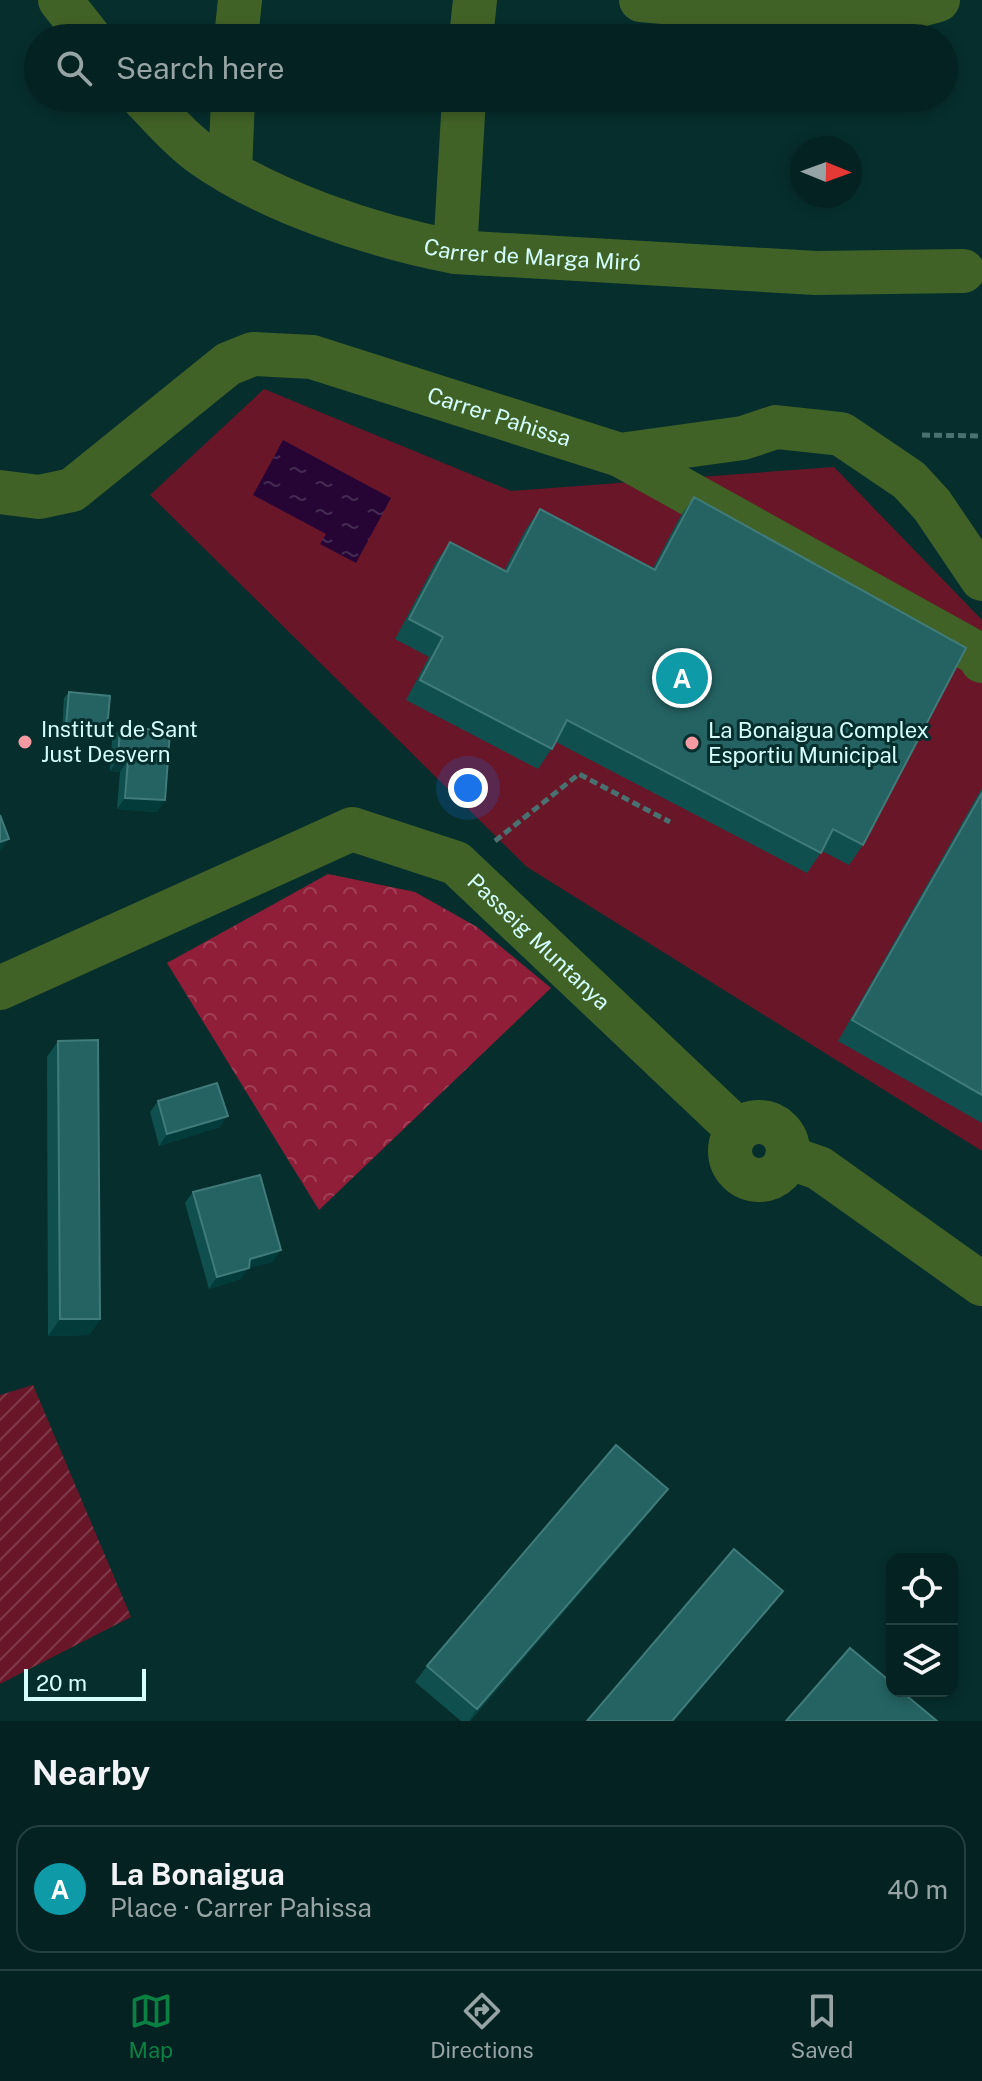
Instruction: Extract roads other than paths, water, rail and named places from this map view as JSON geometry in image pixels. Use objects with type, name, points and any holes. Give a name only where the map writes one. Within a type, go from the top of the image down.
[{"type":"street","points":[[60,0],[79,24]]},
{"type":"street","points":[[237,24],[240,0]]},
{"type":"street","points":[[472,24],[475,0]]},
{"type":"street","points":[[641,0],[706,6],[837,10],[918,7],[938,0]]},
{"type":"street","name":"Carrer de Marga Miró","points":[[157,112],[198,152],[230,172],[354,226],[397,241],[455,252],[816,273],[963,271]]},
{"type":"street","points":[[230,172],[232,112]]},
{"type":"street","points":[[455,252],[463,112]]},
{"type":"street","name":"Carrer Pahissa","points":[[0,492],[39,497],[72,490],[228,364],[253,354],[312,357],[620,455],[743,438],[776,427],[841,434],[909,480],[932,505],[982,579]]},
{"type":"street","points":[[620,455],[980,655],[982,661]]},
{"type":"street","name":"Passeig Muntanya","points":[[0,988],[352,829],[456,863],[738,1130],[731,1141],[730,1154],[734,1166],[743,1175],[761,1180],[773,1177],[782,1169],[787,1157],[819,1168],[982,1284]]},
{"type":"water","points":[[283,440],[391,498],[356,563],[320,544],[326,534],[253,495]]},
{"type":"place","name":"La Bonaigua","points":[[682,678]]},
{"type":"place","name":"Institut de Sant Just Desvern","points":[[25,742]]},
{"type":"place","name":"La Bonaigua Complex Esportiu Municipal","points":[[692,743]]}]
